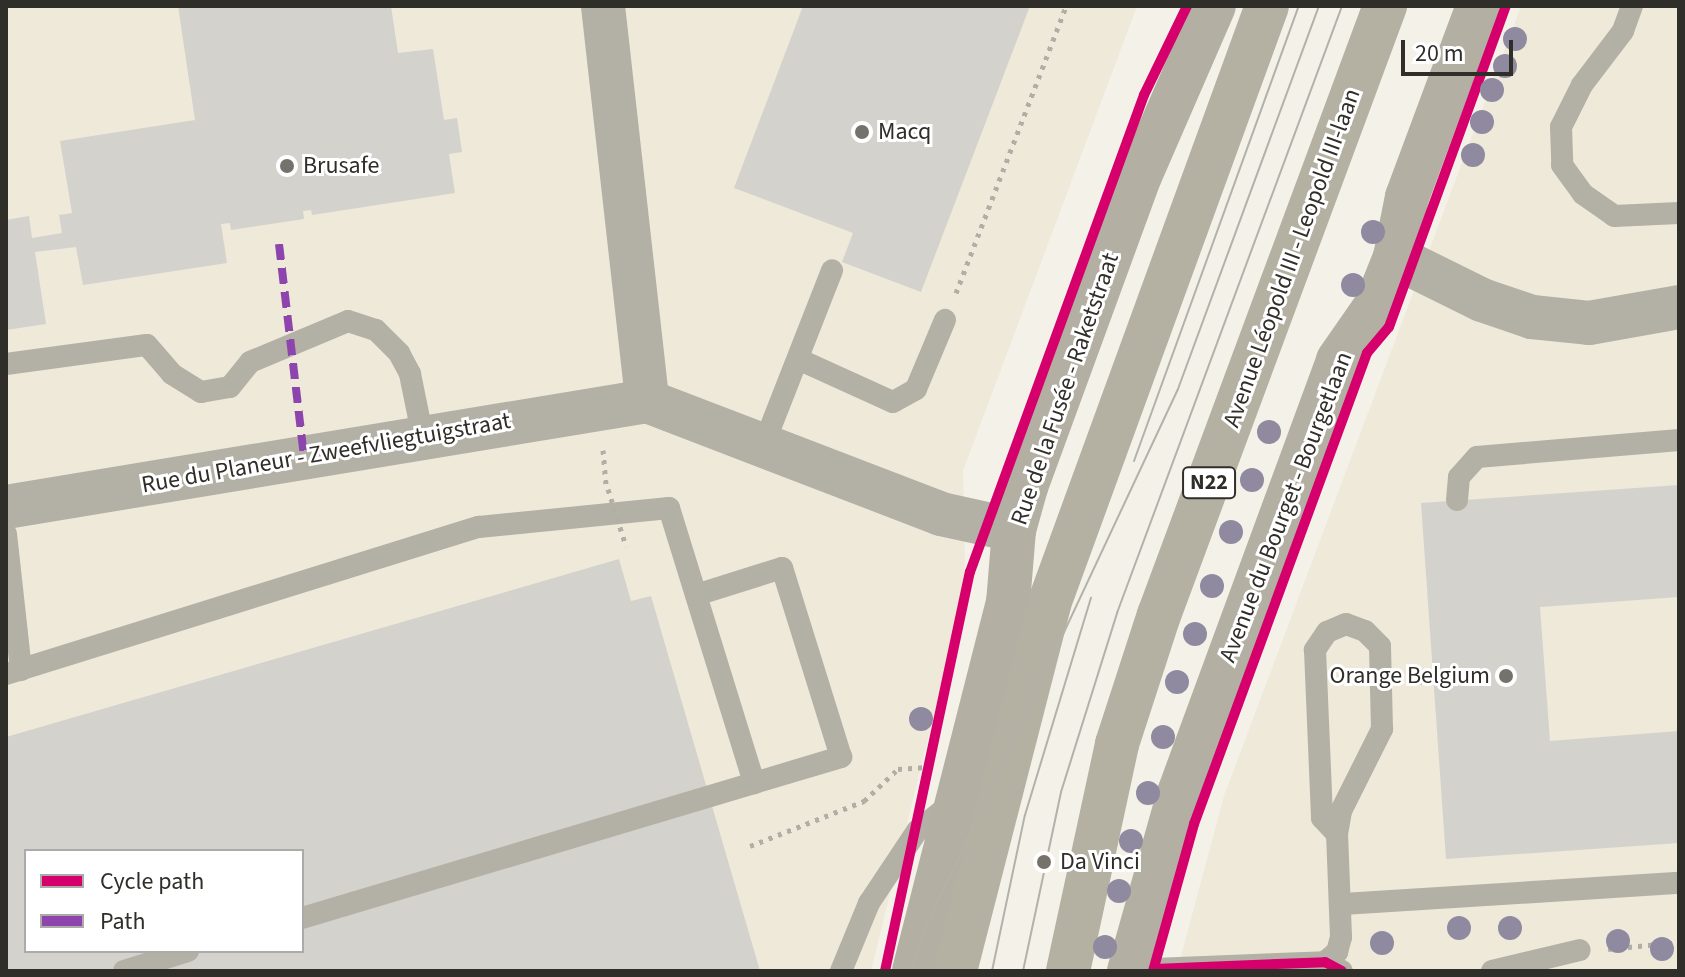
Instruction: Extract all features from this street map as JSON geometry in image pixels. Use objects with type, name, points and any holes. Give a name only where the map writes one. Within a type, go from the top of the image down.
[{"type":"main road","points":[[955,971],[1010,740],[1049,604],[1267,6]]},
{"type":"main road","name":"Avenue Léopold III - Leopold III-laan","points":[[1068,971],[1117,744],[1154,629],[1385,6]]},
{"type":"street","points":[[603,6],[647,401],[762,449],[941,514],[1014,530]]},
{"type":"street","name":"Rue de la Fusée - Raketstraat","points":[[914,971],[948,768],[1008,603],[1014,530],[1140,176],[1214,6]]},
{"type":"street","name":"Avenue du Bourget - Bourgetlaan","points":[[1129,971],[1179,793],[1338,360],[1375,307],[1395,257],[1407,197],[1478,6]]},
{"type":"street","points":[[1395,257],[1482,300],[1532,317],[1589,323],[1679,307]]},
{"type":"street","name":"Rue du Planeur - Zweefvliegtuigstraat","points":[[6,507],[647,401]]},
{"type":"street","points":[[948,768],[1010,740]]},
{"type":"lane","points":[[1632,6],[1623,31],[1582,85],[1561,127],[1562,165],[1583,194],[1614,216],[1679,213]]},
{"type":"lane","points":[[762,449],[832,270]]},
{"type":"lane","points":[[798,359],[893,402],[916,389],[945,320]]},
{"type":"lane","points":[[6,364],[147,345],[172,374],[201,392],[230,387],[250,362],[348,321],[376,330],[399,353],[410,374],[423,438]]},
{"type":"lane","points":[[1457,500],[1459,477],[1477,457],[1679,440]]},
{"type":"lane","points":[[6,534],[14,672],[479,527],[669,508],[754,783]]},
{"type":"lane","points":[[304,917],[841,757],[782,568],[696,595]]},
{"type":"lane","points":[[1129,971],[1334,966],[1343,904],[1337,834],[1341,811],[1382,729],[1380,646],[1365,631],[1346,624],[1327,632],[1315,650],[1322,818],[1337,834]]},
{"type":"lane","points":[[841,971],[869,903],[917,831],[948,768]]},
{"type":"lane","points":[[1343,904],[1679,883]]},
{"type":"lane","points":[[1492,971],[1580,950]]},
{"type":"lane","points":[[124,971],[182,953]]},
{"type":"path","points":[[945,320],[1066,6]]},
{"type":"path","points":[[608,489],[626,546]]},
{"type":"path","points":[[750,846],[855,805],[898,769],[948,768],[917,831]]},
{"type":"path","points":[[1604,949],[1679,942]]},
{"type":"shaded area","points":[[6,6],[1137,6],[963,471],[965,566],[954,632],[871,971],[6,971]]},
{"type":"shaded area","points":[[1521,6],[1679,6],[1679,971],[1177,971],[1224,796]]},
{"type":"building","points":[[178,6],[391,6],[398,53],[433,49],[444,120],[457,118],[462,152],[449,154],[455,193],[312,215],[311,210],[303,211],[304,219],[231,230],[230,223],[221,224],[227,263],[83,285],[76,247],[35,252],[46,324],[6,330],[6,220],[29,216],[32,238],[62,233],[59,215],[72,213],[60,141],[195,120]]},
{"type":"building","points":[[803,6],[1030,6],[921,292],[842,262],[853,233],[734,188]]},
{"type":"building","points":[[1679,485],[1679,597],[1540,607],[1550,741],[1679,731],[1679,843],[1446,859],[1421,503]]},
{"type":"building","points":[[619,559],[631,601],[651,596],[760,971],[6,971],[6,737]]},
{"type":"tram line","points":[[1134,461],[1299,6]]},
{"type":"tram line","points":[[910,971],[930,918],[1178,389],[1319,6]]},
{"type":"tram line","points":[[1023,971],[1061,792],[1117,613],[1342,6]]},
{"type":"tram line","points":[[992,971],[1025,815],[1091,598]]},
{"type":"marked path","points":[[279,244],[304,458]]},
{"type":"cycle path","points":[[885,971],[970,572],[1144,95],[1187,6]]},
{"type":"cycle path","points":[[1153,971],[1194,824],[1367,353],[1389,327],[1506,6]]},
{"type":"cycle path","points":[[1154,969],[1325,962],[1342,971]]},
{"type":"place","name":"Macq","points":[[862,132]]},
{"type":"place","name":"Brusafe","points":[[287,166]]},
{"type":"place","name":"Orange Belgium","points":[[1506,676]]},
{"type":"place","name":"Da Vinci","points":[[1044,862]]}]
